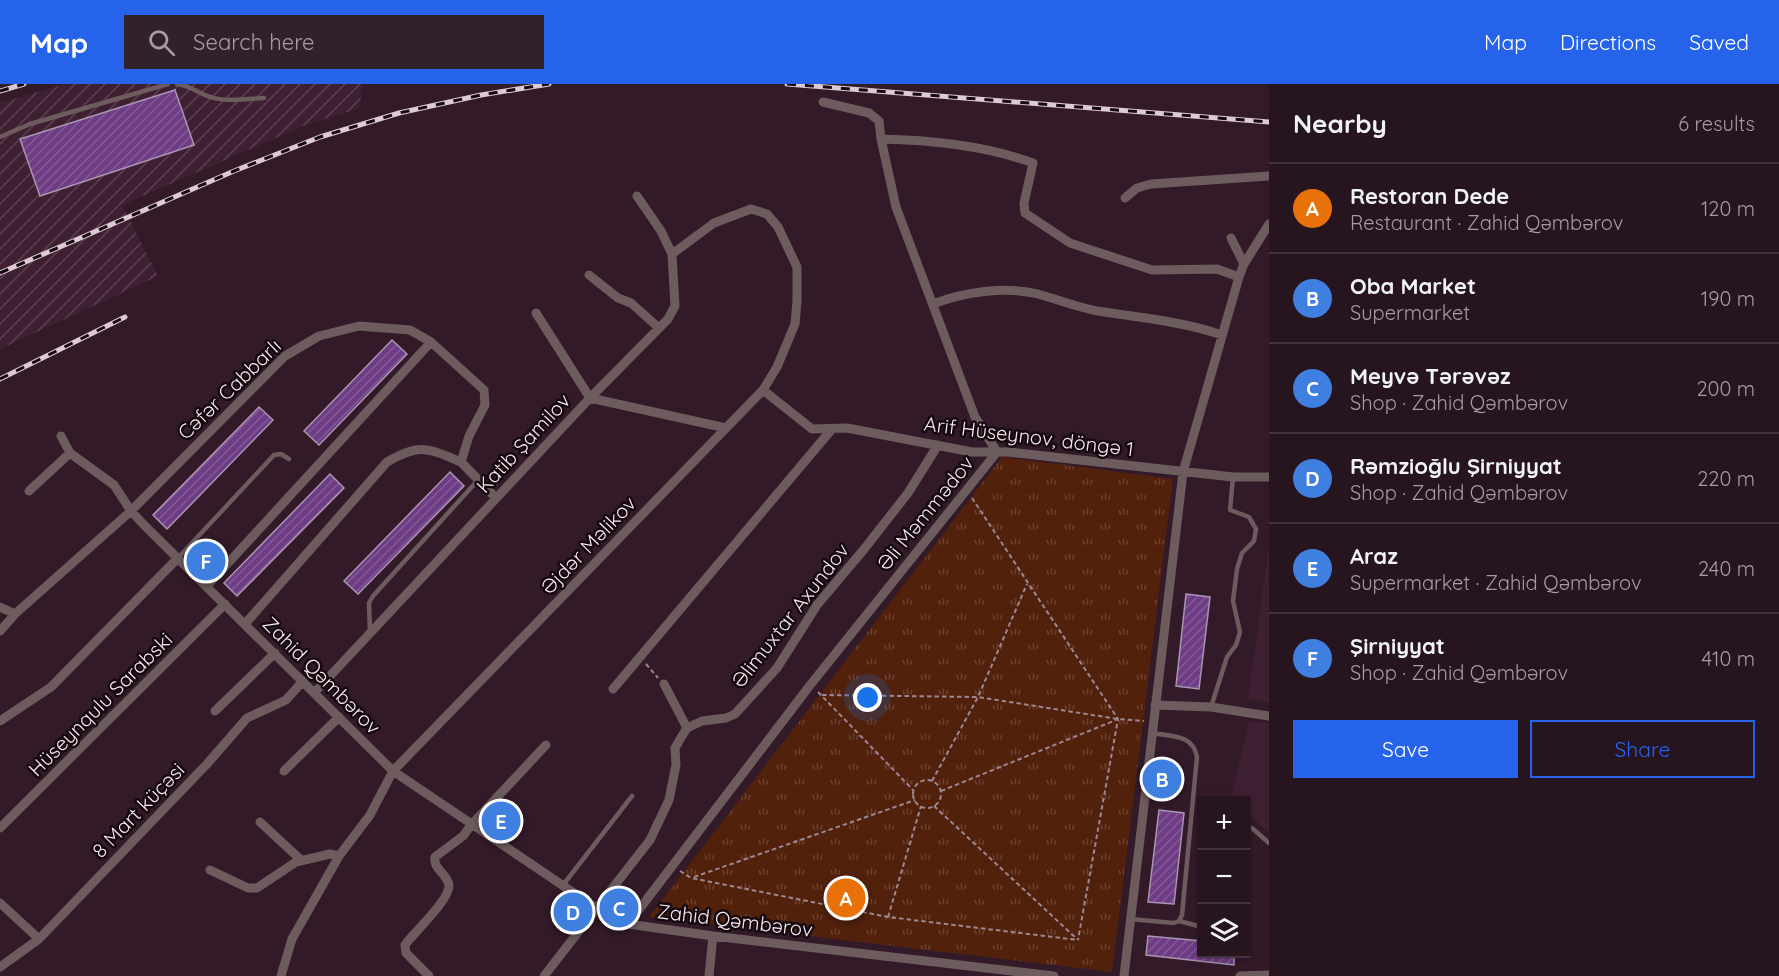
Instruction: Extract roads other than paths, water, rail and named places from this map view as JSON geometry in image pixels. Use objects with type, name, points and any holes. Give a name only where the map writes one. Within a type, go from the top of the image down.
[{"type":"street","name":"Əli Məmmədov","points":[[628,924],[811,684],[997,452],[975,417],[896,207],[879,121],[869,113],[823,102]]},
{"type":"street","points":[[881,139],[925,140],[1018,157],[1033,163],[1024,203],[1025,213],[1070,243],[1152,270],[1217,269],[1239,277]]},
{"type":"street","points":[[1125,198],[1137,188],[1151,184],[1269,176]]},
{"type":"street","name":"Katib Şamilov","points":[[315,692],[590,398],[668,319],[675,306],[672,254],[661,231],[637,196]]},
{"type":"street","name":"Əjdər Məlikov","points":[[281,976],[292,939],[339,856],[370,815],[393,771],[763,390],[777,367],[795,324],[797,267],[778,228],[767,214],[751,209],[714,224],[672,254]]},
{"type":"street","points":[[1124,976],[1183,472],[1239,277],[1244,264],[1269,224]]},
{"type":"street","points":[[1231,238],[1244,264]]},
{"type":"street","points":[[589,275],[618,298],[631,303],[658,328]]},
{"type":"street","points":[[933,304],[981,292],[1036,294],[1102,312],[1200,328],[1222,335]]},
{"type":"street","points":[[536,313],[590,398],[726,428]]},
{"type":"street","name":"Cəfər Cabbarlı","points":[[0,631],[15,614],[130,511],[285,356],[318,336],[359,326],[410,330],[431,342],[484,390],[485,405],[468,436],[461,462]]},
{"type":"street","points":[[207,586],[431,342]]},
{"type":"street","name":"Arif Hüseynov, döngə 1","points":[[763,390],[812,429],[847,428],[972,452],[997,452],[1233,477],[1269,477]]},
{"type":"street","points":[[613,689],[832,429]]},
{"type":"street","points":[[29,491],[70,453],[62,436]]},
{"type":"street","name":"Əlimuxtar Axundov","points":[[687,728],[702,721],[726,718],[735,714],[777,668],[818,605],[908,493],[938,446]]},
{"type":"street","points":[[245,624],[387,462],[404,452],[426,448],[461,462],[496,498]]},
{"type":"street","name":"Zahid Qəmbərov","points":[[70,453],[106,478],[130,511],[393,771],[611,918],[628,924],[713,936],[1054,976]]},
{"type":"street","points":[[0,721],[51,687],[178,558]]},
{"type":"street","name":"Hüseynqulu Sarabski","points":[[0,828],[225,604]]},
{"type":"street","points":[[0,607],[15,614]]},
{"type":"street","points":[[215,711],[275,653]]},
{"type":"street","name":"8 Mart küçəsi","points":[[0,967],[39,939],[207,764],[247,718],[286,700],[303,681]]},
{"type":"street","points":[[544,976],[650,840],[662,818],[674,783],[675,748],[687,728],[664,684]]},
{"type":"street","points":[[1155,705],[1211,707],[1269,716]]},
{"type":"street","points":[[284,771],[339,717]]},
{"type":"street","points":[[429,976],[406,953],[405,945],[438,908],[448,891],[448,882],[436,866],[435,857],[463,836],[546,745]]},
{"type":"street","points":[[260,822],[301,860]]},
{"type":"street","points":[[210,870],[248,888],[256,888],[301,860],[330,854],[339,856]]},
{"type":"street","points":[[0,903],[39,939]]},
{"type":"street","points":[[709,976],[713,936]]},
{"type":"street","points":[[1240,976],[1269,975]]},
{"type":"lane","points":[[0,137],[30,124],[168,84]]},
{"type":"lane","points":[[177,84],[190,87],[205,96],[216,99],[264,98]]},
{"type":"lane","points":[[178,558],[274,455],[281,454],[289,459]]},
{"type":"lane","points":[[1211,707],[1227,657],[1236,645],[1240,633],[1233,601],[1237,569],[1242,553],[1254,541],[1256,529],[1249,517],[1230,510],[1233,477]]},
{"type":"lane","points":[[370,633],[369,603],[373,596],[478,480]]},
{"type":"lane","points":[[1152,733],[1191,742],[1196,747],[1197,757],[1182,915],[1179,921]]},
{"type":"lane","points":[[563,885],[632,796]]},
{"type":"lane","points":[[1251,828],[1269,843]]},
{"type":"lane","points":[[1130,918],[1174,923],[1179,921],[1197,926]]},
{"type":"railway","points":[[0,91],[24,84]]},
{"type":"railway","points":[[0,273],[234,171],[320,137],[399,113],[481,95],[549,84]]},
{"type":"railway","points":[[787,84],[1269,122]]},
{"type":"railway","points":[[0,379],[125,317]]},
{"type":"place","name":"Şirniyyat","points":[[206,561]]},
{"type":"place","name":"Oba Market","points":[[1162,779]]},
{"type":"place","name":"Araz","points":[[501,821]]},
{"type":"place","name":"Restoran Dede","points":[[846,898]]},
{"type":"place","name":"Meyvə Tərəvəz","points":[[619,908]]},
{"type":"place","name":"Rəmzioğlu Şirniyyat","points":[[573,912]]}]
